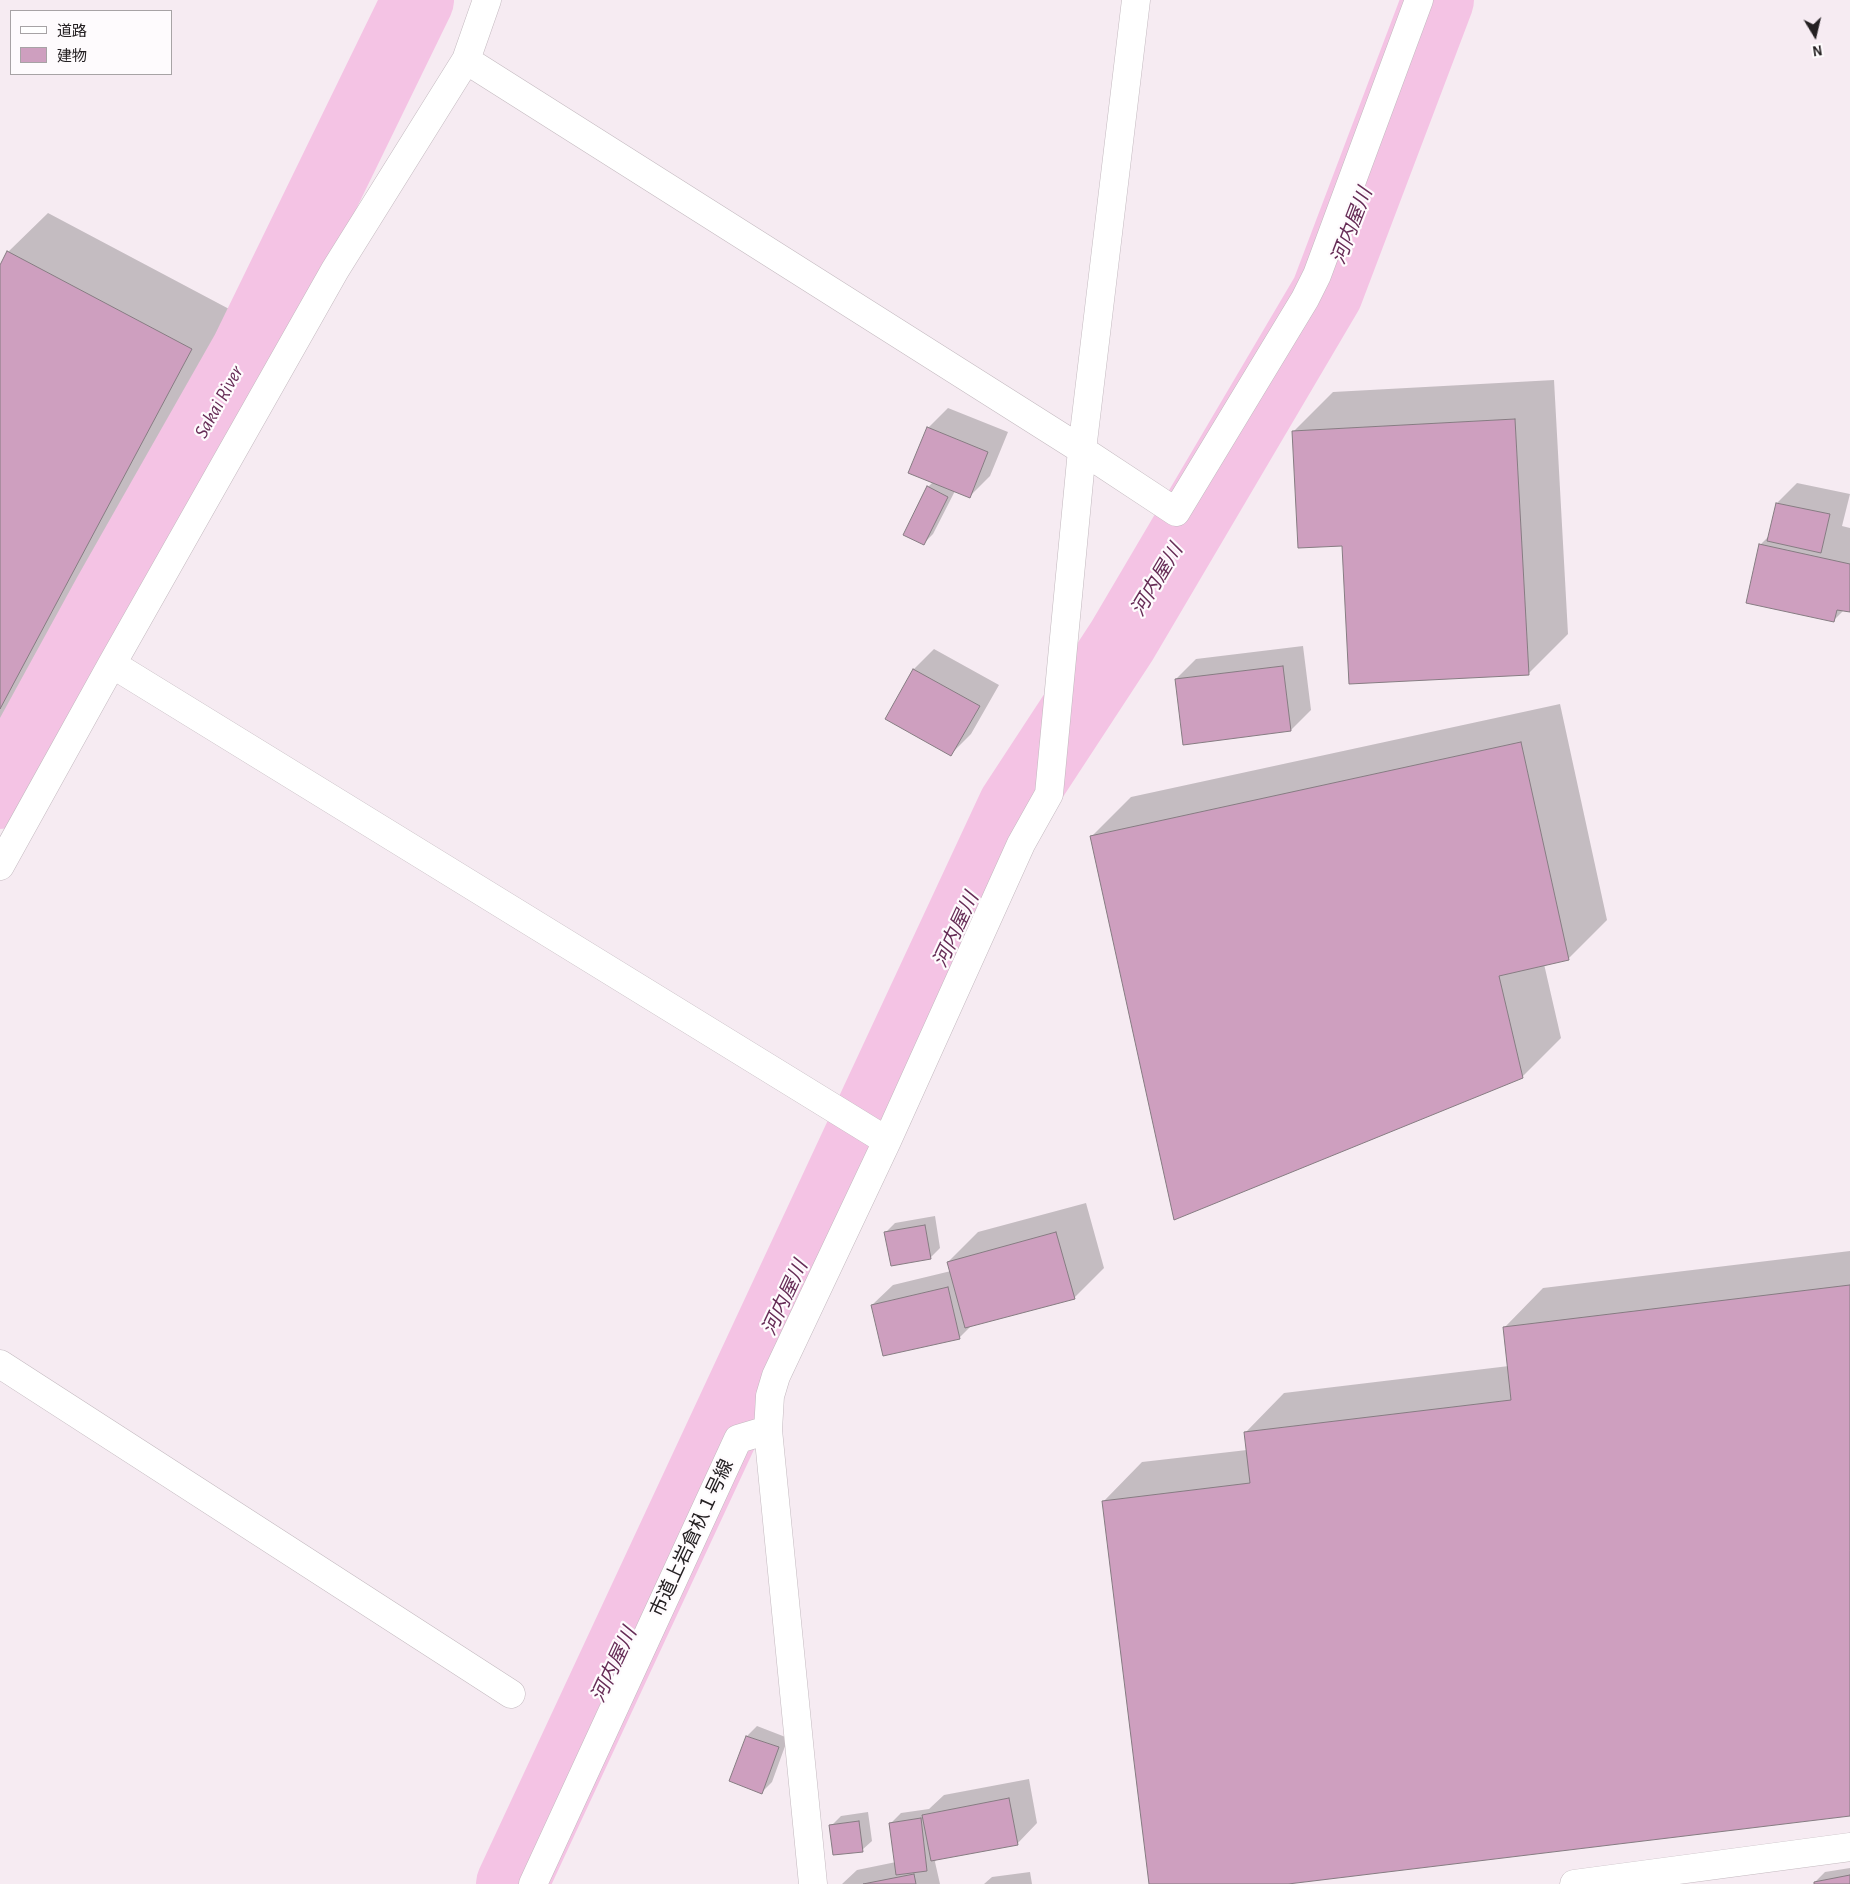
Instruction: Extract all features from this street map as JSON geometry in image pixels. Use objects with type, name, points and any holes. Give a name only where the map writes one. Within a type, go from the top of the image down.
[{"type":"street","points":[[0,866],[335,270],[466,60],[487,0]]},
{"type":"street","points":[[813,1884],[768,1430],[770,1396],[776,1376],[886,1141],[1021,844],[1048,794],[1082,450],[1136,0]]},
{"type":"street","points":[[466,60],[1082,450],[1176,512],[1305,300],[1317,275],[1419,0]]},
{"type":"street","points":[[112,664],[886,1141]]},
{"type":"street","points":[[0,1364],[511,1694]]},
{"type":"street","name":"市道上岩倉杁１号線","points":[[533,1884],[738,1439],[768,1430]]},
{"type":"street","points":[[1574,1884],[1850,1847]]},
{"type":"building","points":[[7,251],[192,349],[0,709],[0,265]]},
{"type":"building","points":[[1515,419],[1529,675],[1349,684],[1342,546],[1298,548],[1292,431]]},
{"type":"building","points":[[927,427],[988,452],[970,498],[908,473]]},
{"type":"building","points":[[927,486],[948,497],[924,545],[903,535]]},
{"type":"building","points":[[1776,503],[1830,514],[1821,553],[1767,541]]},
{"type":"building","points":[[1759,544],[1850,564],[1850,612],[1837,610],[1834,622],[1746,603]]},
{"type":"building","points":[[1283,666],[1291,731],[1183,745],[1175,679]]},
{"type":"building","points":[[913,669],[980,706],[951,756],[885,719]]},
{"type":"building","points":[[1521,742],[1569,960],[1499,976],[1523,1078],[1174,1220],[1090,836]]},
{"type":"building","points":[[925,1225],[931,1259],[891,1266],[884,1232]]},
{"type":"building","points":[[1056,1232],[1075,1299],[965,1328],[947,1262]]},
{"type":"building","points":[[1850,1285],[1850,1816],[1288,1884],[1149,1884],[1102,1501],[1250,1483],[1244,1432],[1511,1400],[1503,1327]]},
{"type":"building","points":[[948,1287],[960,1339],[883,1356],[871,1305]]},
{"type":"building","points":[[746,1736],[779,1747],[762,1794],[729,1781]]},
{"type":"building","points":[[1009,1798],[1018,1845],[931,1861],[922,1815]]},
{"type":"building","points":[[921,1818],[927,1871],[896,1875],[889,1823]]},
{"type":"building","points":[[859,1821],[863,1852],[833,1855],[829,1825]]},
{"type":"building","points":[[914,1874],[916,1884],[863,1884]]},
{"type":"building","points":[[1850,1875],[1850,1884],[1814,1884],[1814,1882]]},
{"type":"waterway","name":"Sakai River","points":[[0,793],[109,594],[247,351],[418,0]]},
{"type":"waterway","name":"河内屋川","points":[[512,1884],[1014,806],[1122,641],[1327,293],[1438,0]]}]
